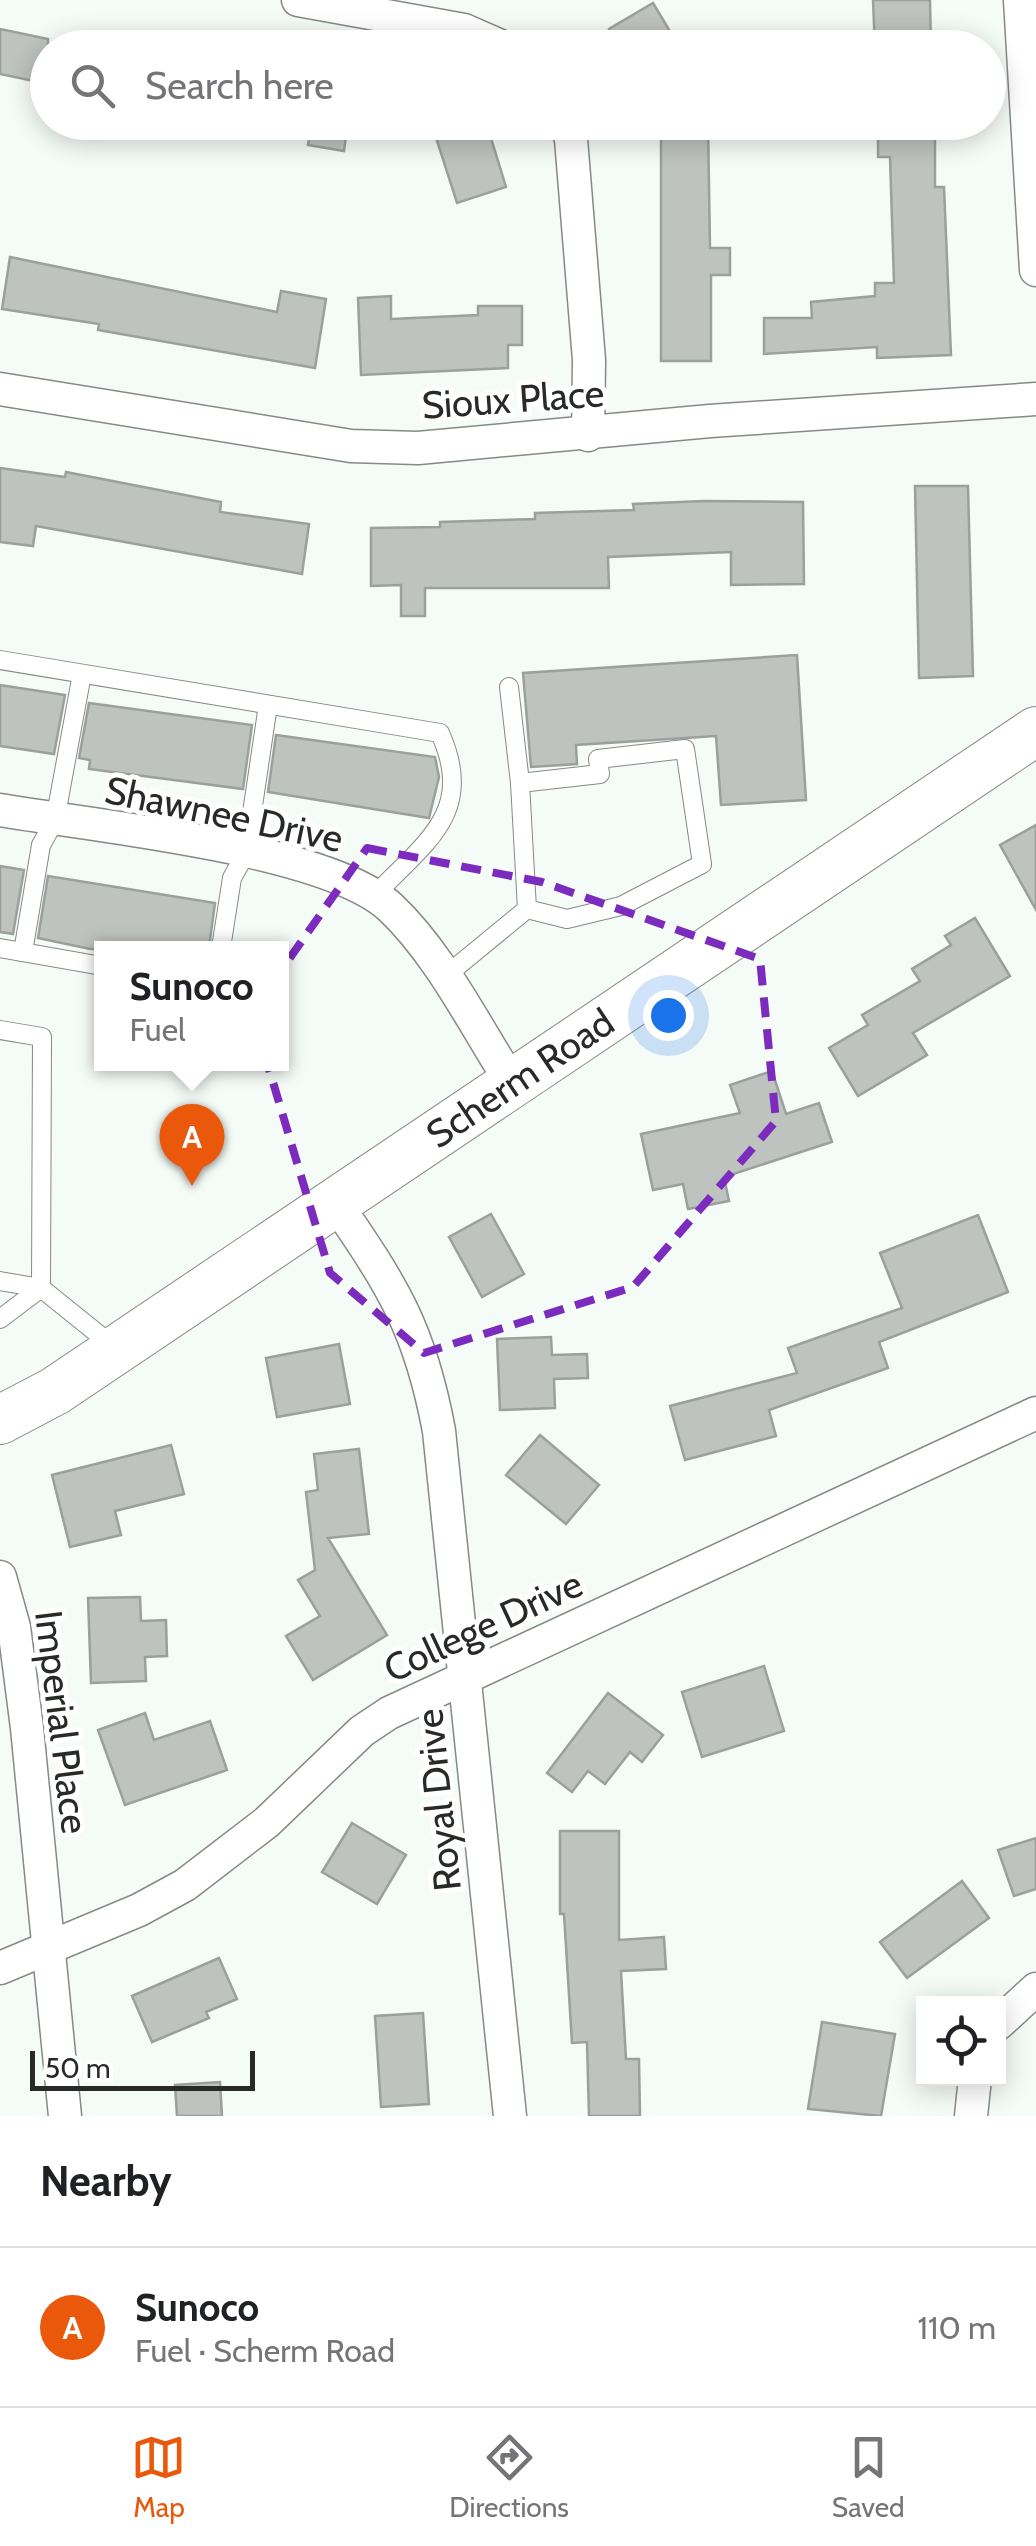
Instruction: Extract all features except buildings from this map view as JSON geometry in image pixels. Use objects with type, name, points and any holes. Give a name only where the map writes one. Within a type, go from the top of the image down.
[{"type":"street","points":[[298,0],[464,30]]},
{"type":"street","points":[[1020,0],[1036,270]]},
{"type":"street","points":[[571,140],[589,360],[588,435]]},
{"type":"street","name":"Sioux Place","points":[[0,388],[351,446],[418,448],[710,421],[1036,399]]},
{"type":"street","name":"Scherm Road","points":[[0,1420],[55,1391],[1036,731]]},
{"type":"street","name":"Shawnee Drive","points":[[0,810],[320,869],[374,896],[414,934],[512,1083]]},
{"type":"street","name":"Royal Drive","points":[[335,1202],[392,1286],[428,1373],[440,1431],[510,2116]]},
{"type":"street","name":"College Drive","points":[[0,1968],[185,1885],[267,1822],[362,1730],[1036,1413]]},
{"type":"street","name":"Imperial Place","points":[[0,1577],[14,1627],[25,1711],[65,2116]]},
{"type":"street","points":[[1006,2017],[1036,1989]]},
{"type":"street","points":[[971,2116],[974,2086]]},
{"type":"lane","points":[[0,660],[440,733],[454,764],[444,822],[374,896]]},
{"type":"lane","points":[[23,952],[41,845],[55,820],[82,674]]},
{"type":"lane","points":[[509,687],[520,783],[527,910]]},
{"type":"lane","points":[[222,941],[232,878],[246,853],[268,705]]},
{"type":"lane","points":[[520,783],[600,774],[598,758],[685,749],[702,864],[621,906],[567,920],[527,910]]},
{"type":"lane","points":[[443,978],[527,910]]},
{"type":"lane","points":[[0,948],[94,965]]},
{"type":"lane","points":[[0,1030],[42,1037],[41,1288]]},
{"type":"lane","points":[[0,1281],[41,1288],[117,1349]]},
{"type":"lane","points":[[0,1319],[41,1288]]},
{"type":"highlighted area","points":[[367,848],[542,882],[760,959],[776,1121],[633,1287],[424,1353],[330,1273],[252,1012]]},
{"type":"place","name":"Sunoco","points":[[192,1186]]}]
